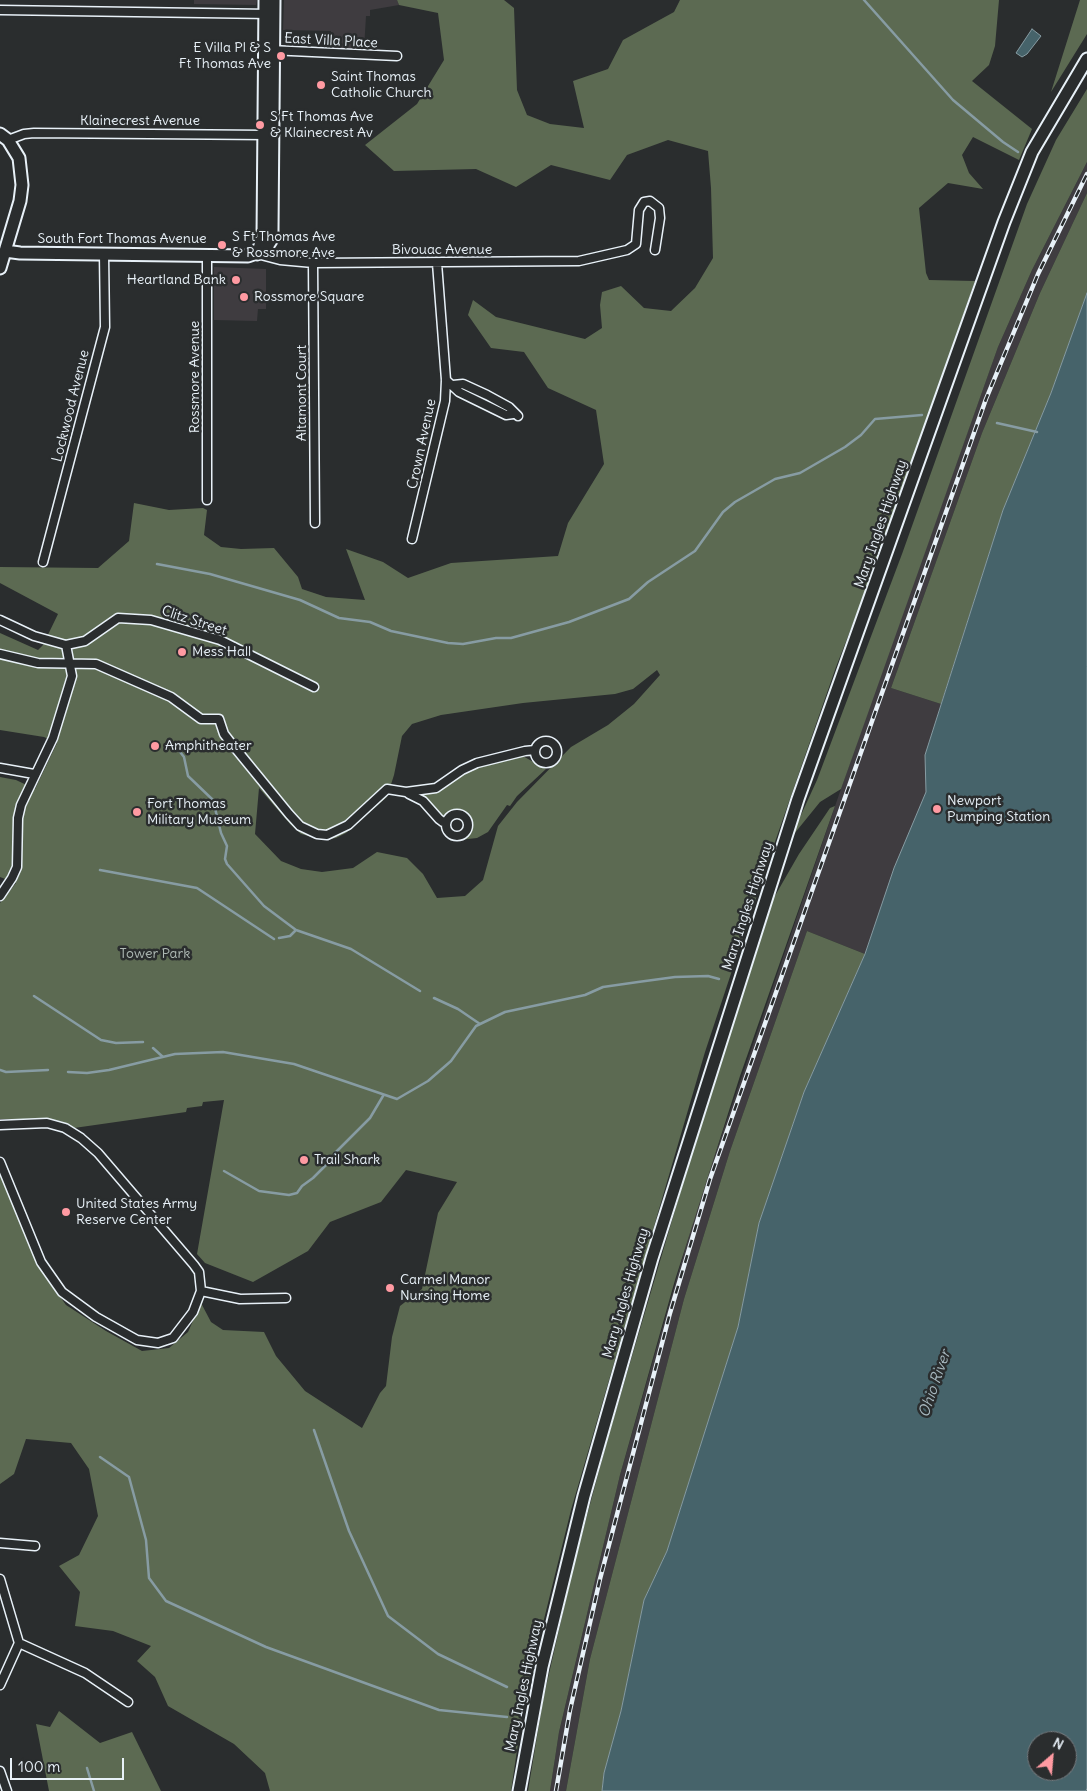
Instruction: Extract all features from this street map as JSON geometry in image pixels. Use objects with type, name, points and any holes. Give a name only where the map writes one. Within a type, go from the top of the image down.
[{"type":"street","points":[[265,0],[270,14]]},
{"type":"street","points":[[257,254],[265,250],[272,239],[269,135],[270,14],[274,0]]},
{"type":"street","points":[[0,10],[270,14]]},
{"type":"street","name":"East Villa Place","points":[[270,50],[396,56]]},
{"type":"street","name":"Mary Ingles Highway","points":[[519,1791],[544,1659],[587,1487],[654,1249],[798,799],[1004,222],[1041,136],[1087,59]]},
{"type":"street","name":"Klainecrest Avenue","points":[[4,137],[32,133],[269,135]]},
{"type":"street","points":[[0,268],[20,201],[22,185],[19,158],[4,137]]},
{"type":"street","name":"Bivouac Avenue","points":[[257,254],[280,260],[313,263],[569,261],[627,250],[637,240],[639,210],[644,202],[650,201],[659,208],[660,218],[655,250]]},
{"type":"street","name":"South Fort Thomas Avenue","points":[[5,250],[20,253],[248,256],[257,254]]},
{"type":"street","name":"Lockwood Avenue","points":[[43,562],[105,327],[104,254]]},
{"type":"street","name":"Rossmore Avenue","points":[[207,255],[208,500]]},
{"type":"street","name":"Altamont Court","points":[[313,263],[315,523]]},
{"type":"street","name":"Crown Avenue","points":[[412,539],[442,418],[446,380],[436,263]]},
{"type":"street","points":[[446,380],[453,384],[459,392],[478,402],[506,415],[516,415]]},
{"type":"street","name":"Clitz Street","points":[[66,645],[85,641],[118,618],[151,620],[220,640],[314,687]]},
{"type":"street","points":[[0,620],[34,636],[66,645],[72,676],[63,711],[53,738],[34,774],[19,814],[15,874],[0,896]]},
{"type":"street","points":[[0,654],[38,663],[96,664],[171,697],[202,719],[219,719],[224,734],[230,743],[289,814],[300,826],[317,834],[327,835],[348,825],[387,789],[406,792],[436,788],[462,770],[477,763],[525,750],[535,750]]},
{"type":"street","points":[[0,768],[34,774]]},
{"type":"street","points":[[406,792],[423,801],[443,822],[446,821]]},
{"type":"street","points":[[0,1125],[47,1123],[65,1128],[81,1138],[107,1163],[199,1272],[201,1291],[193,1312],[183,1327],[166,1342],[149,1343],[137,1340],[96,1317],[62,1292],[41,1262],[0,1162]]},
{"type":"street","points":[[201,1291],[240,1299],[286,1298]]},
{"type":"street","points":[[0,1543],[35,1546]]},
{"type":"street","points":[[0,1579],[19,1644],[0,1685]]},
{"type":"street","points":[[19,1644],[84,1673],[128,1702]]},
{"type":"street","points":[[0,1771],[7,1791]]},
{"type":"shaded area","points":[[194,0],[257,0],[256,5],[194,4]]},
{"type":"shaded area","points":[[284,0],[397,0],[399,5],[370,10],[370,16],[366,16],[364,49],[331,49],[331,31],[283,30]]},
{"type":"shaded area","points":[[1087,162],[1087,193],[1040,293],[982,433],[891,688],[941,704],[925,755],[962,799],[906,843],[894,868],[865,954],[807,931],[730,1151],[684,1299],[590,1659],[566,1791],[550,1791],[559,1732],[620,1475],[698,1204],[874,693],[998,347],[1032,270]]},
{"type":"shaded area","points":[[214,267],[266,269],[266,309],[258,309],[257,321],[214,320]]},
{"type":"green space","name":"Tower Park","points":[[397,0],[504,0],[514,8],[517,90],[527,115],[550,124],[584,128],[573,81],[608,69],[623,40],[674,12],[680,0],[999,0],[995,46],[989,65],[972,81],[1032,129],[1019,160],[973,137],[962,155],[969,173],[983,189],[948,183],[919,208],[926,273],[929,280],[975,281],[884,544],[836,667],[769,859],[705,1052],[571,1510],[525,1696],[511,1791],[270,1791],[265,1773],[234,1744],[168,1706],[155,1677],[137,1661],[151,1646],[113,1631],[75,1626],[80,1592],[59,1566],[79,1555],[98,1516],[89,1469],[71,1443],[26,1439],[14,1474],[0,1484],[0,1173],[42,1272],[66,1305],[106,1331],[142,1351],[169,1348],[188,1332],[201,1303],[211,1322],[223,1330],[264,1332],[276,1356],[305,1391],[362,1428],[380,1393],[386,1386],[392,1337],[400,1306],[422,1289],[438,1213],[457,1182],[406,1170],[381,1202],[330,1222],[308,1251],[253,1282],[205,1263],[197,1254],[224,1100],[203,1102],[202,1106],[187,1108],[186,1112],[74,1128],[63,1122],[49,1119],[0,1119],[0,903],[16,883],[0,877],[0,777],[16,780],[35,789],[57,743],[44,737],[0,730],[0,633],[38,650],[43,645],[58,614],[0,583],[0,567],[98,568],[129,541],[134,503],[169,510],[203,508],[207,510],[204,535],[221,547],[241,549],[274,548],[298,577],[302,589],[326,597],[365,600],[346,549],[383,562],[408,578],[451,563],[558,556],[568,523],[604,464],[596,410],[548,388],[524,352],[491,348],[468,315],[473,300],[496,317],[585,339],[602,328],[600,305],[602,292],[621,286],[644,308],[671,311],[695,288],[713,258],[708,151],[668,140],[627,155],[610,180],[551,165],[516,187],[476,169],[394,171],[365,145],[417,104],[444,60],[438,13],[399,5]],"holes":[[[657,670],[660,675],[634,704],[608,725],[571,747],[517,802],[498,826],[483,880],[465,896],[437,898],[423,874],[407,858],[377,852],[353,868],[322,872],[301,869],[281,861],[255,834],[259,788],[301,834],[323,840],[336,838],[346,833],[387,797],[394,775],[402,736],[412,724],[441,715],[523,703],[615,694],[633,689]]]},
{"type":"green space","points":[[1080,0],[1087,0],[1087,34],[1051,92]]},
{"type":"green space","points":[[1087,89],[1087,162],[1032,270],[998,347],[841,789],[820,802],[790,839],[817,780],[902,554],[1027,204],[1056,140]]},
{"type":"green space","points":[[1087,193],[1087,293],[1051,393],[1003,510],[941,704],[891,688],[982,433],[1040,293]]},
{"type":"green space","points":[[521,755],[546,769],[517,796],[510,806],[507,805],[488,832],[477,838],[459,840],[472,828],[472,819],[467,813],[454,809],[444,815],[439,815],[422,795],[442,789],[467,771]]},
{"type":"green space","points":[[835,806],[740,1076],[675,1280],[620,1475],[559,1732],[550,1791],[528,1791],[543,1700],[574,1564],[607,1441],[691,1156],[772,901],[799,854],[830,808]]},
{"type":"green space","points":[[807,931],[865,954],[804,1092],[759,1223],[738,1327],[667,1551],[644,1600],[621,1711],[604,1773],[602,1791],[566,1791],[590,1659],[684,1299],[730,1151]]},
{"type":"green space","points":[[59,1711],[100,1743],[132,1732],[161,1791],[49,1791],[36,1724],[50,1727]]},
{"type":"water","points":[[1032,29],[1041,36],[1027,54],[1022,57],[1016,53]]},
{"type":"water","name":"Ohio River","points":[[1087,293],[1087,1788],[1086,1791],[602,1791],[604,1773],[621,1711],[644,1600],[667,1551],[738,1327],[759,1223],[804,1092],[865,954],[894,868],[926,792],[925,755],[1003,510],[1051,393]]},
{"type":"waterway","points":[[864,0],[953,100],[1003,142],[1018,152]]},
{"type":"waterway","points":[[157,564],[210,574],[300,600],[339,618],[370,622],[391,631],[448,643],[463,644],[496,638],[511,638],[569,622],[629,599],[648,582],[695,551],[723,512],[735,502],[775,479],[800,473],[845,447],[861,435],[875,419],[922,415]]},
{"type":"waterway","points":[[997,423],[1037,432]]},
{"type":"waterway","points":[[177,748],[184,757],[188,776],[213,800],[221,833],[227,846],[225,859],[227,864],[264,906],[296,930],[351,949],[420,991]]},
{"type":"waterway","points":[[100,870],[197,888],[274,939]]},
{"type":"waterway","points":[[279,938],[290,936],[295,931]]},
{"type":"waterway","points":[[68,1072],[87,1073],[109,1070],[175,1054],[223,1052],[294,1064],[397,1099],[428,1081],[451,1061],[476,1026],[505,1012],[585,995],[603,987],[675,977],[708,976],[719,979]]},
{"type":"waterway","points":[[34,996],[101,1040],[116,1043],[143,1042]]},
{"type":"waterway","points":[[434,998],[458,1009],[480,1024]]},
{"type":"waterway","points":[[153,1048],[163,1057]]},
{"type":"waterway","points":[[0,1070],[6,1072],[48,1070]]},
{"type":"waterway","points":[[224,1171],[259,1191],[289,1195],[297,1193],[370,1118],[383,1096]]},
{"type":"waterway","points":[[314,1430],[349,1531],[388,1616],[438,1654],[507,1687]]},
{"type":"waterway","points":[[100,1457],[129,1477],[146,1540],[149,1578],[166,1601],[266,1647],[439,1710],[507,1717]]},
{"type":"waterway","points":[[87,1768],[94,1791]]},
{"type":"railway","points":[[556,1791],[570,1710],[600,1579],[670,1313],[710,1179],[986,399],[1038,274],[1087,174]]},
{"type":"place","name":"E Villa Pl & S Ft Thomas Ave","points":[[281,56]]},
{"type":"place","name":"Saint Thomas Catholic Church","points":[[321,85]]},
{"type":"place","name":"S Ft Thomas Ave & Klainecrest Av","points":[[260,125]]},
{"type":"place","name":"S Ft Thomas Ave & Rossmore Ave","points":[[222,245]]},
{"type":"place","name":"Heartland Bank","points":[[236,280]]},
{"type":"place","name":"Rossmore Square","points":[[244,297]]},
{"type":"place","name":"Mess Hall","points":[[182,652]]},
{"type":"place","name":"Amphitheater","points":[[155,746]]},
{"type":"place","name":"Newport Pumping Station","points":[[937,809]]},
{"type":"place","name":"Fort Thomas Military Museum","points":[[137,812]]},
{"type":"place","name":"Trail Shark","points":[[304,1160]]},
{"type":"place","name":"United States Army Reserve Center","points":[[66,1212]]},
{"type":"place","name":"Carmel Manor Nursing Home","points":[[390,1288]]}]
